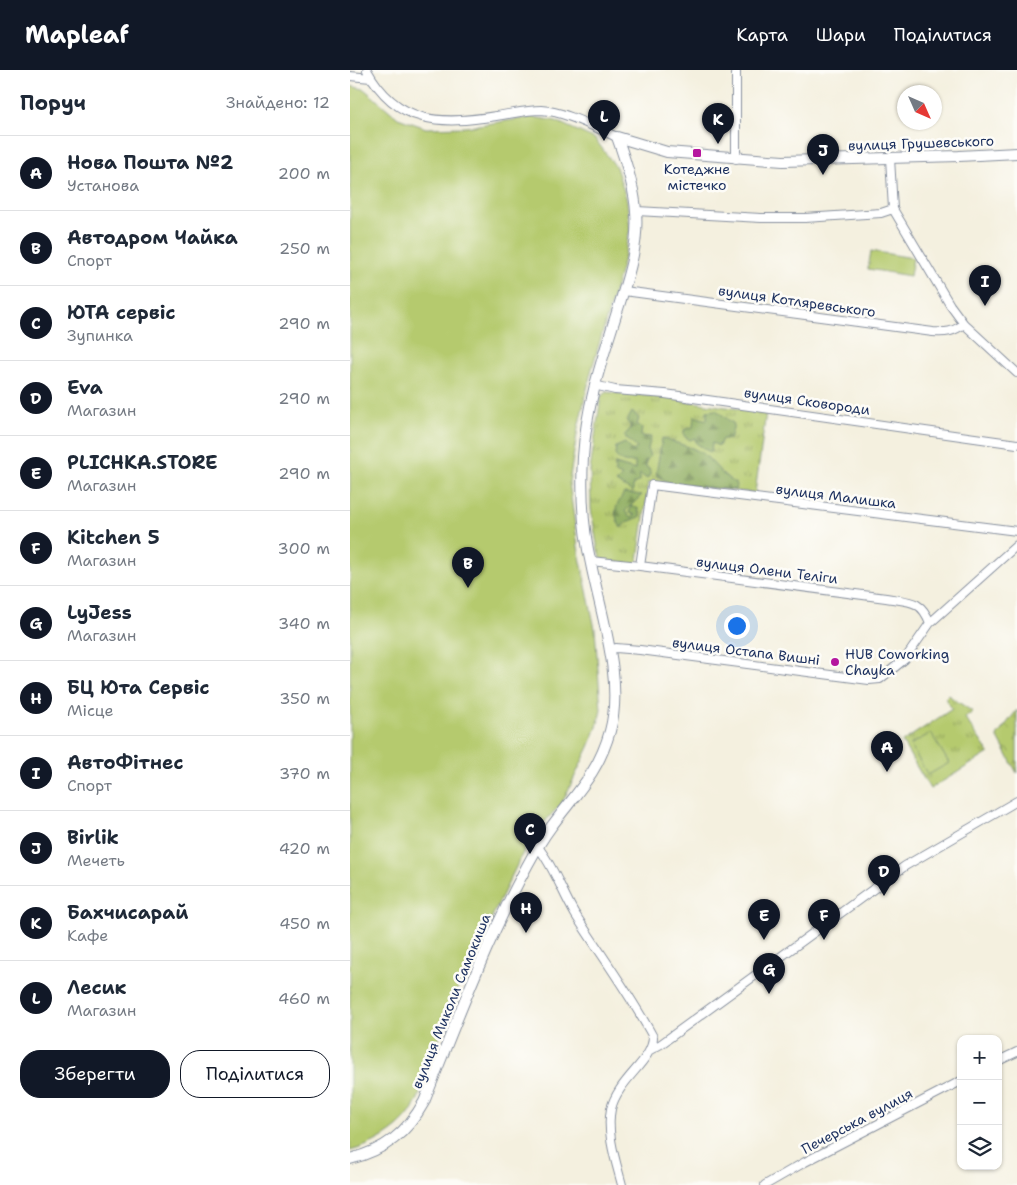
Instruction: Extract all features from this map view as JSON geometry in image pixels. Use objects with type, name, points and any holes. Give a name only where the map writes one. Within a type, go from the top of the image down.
[{"type":"street","name":"вулиця Грушевського","points":[[367,70],[371,78],[390,100],[422,118],[438,121],[471,120],[543,110],[584,123],[617,137],[667,152],[736,159],[783,161],[1017,153]]},
{"type":"street","points":[[736,70],[736,159]]},
{"type":"street","points":[[350,76],[371,78]]},
{"type":"street","name":"вулиця Миколи Самокиша","points":[[350,1159],[384,1147],[419,1112],[487,946],[538,847],[550,828],[591,775],[610,729],[614,702],[609,650],[590,561],[584,508],[583,455],[594,386],[632,264],[636,211],[626,160],[617,137]]},
{"type":"street","points":[[890,158],[893,209],[950,305],[964,324],[1017,373]]},
{"type":"street","points":[[636,211],[761,218],[805,218],[881,213],[893,209]]},
{"type":"street","name":"вулиця Котляревського","points":[[624,291],[932,332],[945,333],[955,331],[964,324]]},
{"type":"street","name":"вулиця Сковороди","points":[[594,386],[615,390],[665,394],[1017,444]]},
{"type":"street","name":"вулиця Малишка","points":[[640,566],[652,485],[1017,532]]},
{"type":"street","points":[[930,623],[1017,545]]},
{"type":"street","name":"вулиця Олени Теліги","points":[[590,561],[876,596],[911,602],[923,608],[930,623]]},
{"type":"street","name":"вулиця Остапа Вишні","points":[[609,650],[616,648],[632,649],[869,680],[880,679],[905,658],[930,623]]},
{"type":"street","points":[[622,1185],[611,1132],[611,1110],[621,1087],[652,1049],[905,866],[1017,801]]},
{"type":"street","points":[[538,847],[546,856],[561,889],[576,914],[646,1024],[653,1037],[652,1049]]},
{"type":"street","points":[[1002,1059],[1017,1052]]},
{"type":"street","name":"Печерська вулиця","points":[[765,1185],[805,1162],[957,1083]]},
{"type":"green space","points":[[350,86],[364,89],[398,118],[426,128],[465,127],[533,117],[556,121],[595,139],[616,167],[627,200],[630,229],[623,262],[591,372],[578,428],[569,482],[578,547],[595,629],[601,710],[597,727],[562,803],[530,838],[452,1000],[418,1099],[412,1110],[405,1120],[391,1132],[350,1151]]},
{"type":"green space","points":[[871,251],[913,258],[910,276],[868,269]]},
{"type":"green space","points":[[606,392],[660,397],[766,413],[755,493],[649,482],[638,560],[634,564],[607,561],[601,558],[598,551],[591,509],[590,470],[601,396]]},
{"type":"green space","points":[[716,410],[734,424],[730,439],[722,439],[719,446],[712,443],[711,453],[696,443],[695,438],[690,440],[684,436],[684,430],[693,427],[694,416],[707,420],[707,411]]},
{"type":"green space","points":[[632,412],[639,418],[637,425],[642,427],[641,436],[651,437],[648,449],[650,457],[646,461],[646,467],[650,469],[650,474],[647,479],[640,474],[640,481],[633,484],[633,492],[616,482],[622,476],[615,473],[615,464],[635,470],[635,462],[624,462],[615,455],[616,447],[625,443],[633,451],[637,448],[624,436],[631,428],[627,421]]},
{"type":"green space","points":[[662,438],[704,454],[723,474],[737,485],[735,490],[669,483],[656,475]]},
{"type":"green space","points":[[624,493],[642,495],[625,511],[630,518],[635,515],[629,513],[631,506],[638,508],[640,517],[626,522],[621,528],[616,518],[616,510]]},
{"type":"green space","points":[[948,695],[973,712],[965,718],[989,753],[930,789],[902,742],[952,709],[945,698]]},
{"type":"green space","points":[[1017,710],[1017,773],[997,736]]},
{"type":"green space","points":[[931,733],[949,763],[928,775],[910,745]]},
{"type":"place","name":"Лесик","points":[[604,141]]},
{"type":"place","name":"Бахчисарай","points":[[718,144]]},
{"type":"place","name":"Котеджне містечко","points":[[697,153]]},
{"type":"place","name":"Birlik","points":[[823,175]]},
{"type":"place","name":"АвтоФітнес","points":[[985,306]]},
{"type":"place","name":"Автодром Чайка","points":[[468,588]]},
{"type":"place","name":"HUB Coworking Chayka","points":[[835,662]]},
{"type":"place","name":"Нова Пошта №2","points":[[887,772]]},
{"type":"place","name":"ЮТА сервіс","points":[[530,854]]},
{"type":"place","name":"Eva","points":[[884,896]]},
{"type":"place","name":"БЦ Юта Сервіс","points":[[526,933]]},
{"type":"place","name":"PLICHKA.STORE","points":[[764,940]]},
{"type":"place","name":"Kitchen 5","points":[[824,940]]},
{"type":"place","name":"LyJess","points":[[769,994]]}]
